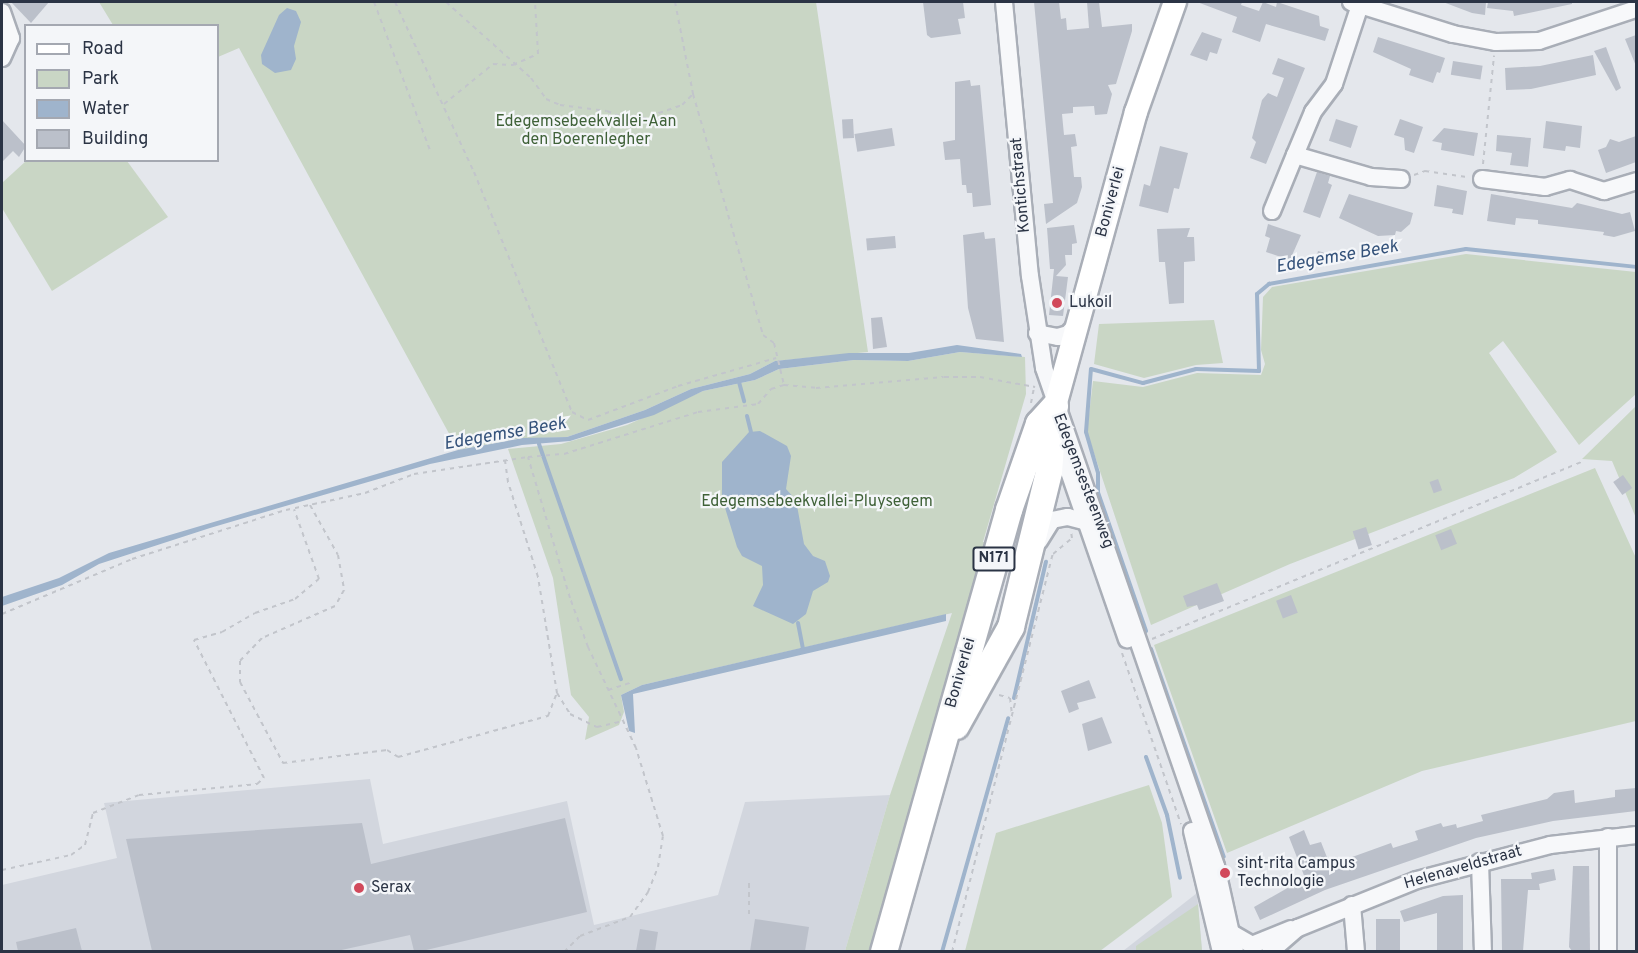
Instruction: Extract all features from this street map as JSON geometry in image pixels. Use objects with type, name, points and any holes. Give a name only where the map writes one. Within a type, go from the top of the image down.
[{"type":"highway","name":"Boniverlei","points":[[945,740],[1011,627],[1049,472],[1047,415]]},
{"type":"highway","name":"Boniverlei","points":[[884,951],[945,740],[978,611],[1047,415]]},
{"type":"main road","name":"Boniverlei","points":[[1047,415],[1078,323],[1136,112],[1175,2]]},
{"type":"street","name":"Kontichstraat","points":[[1004,2],[1037,333],[1044,368],[1047,415]]},
{"type":"street","points":[[1272,211],[1312,112],[1334,84],[1356,3],[1453,34],[1496,42],[1539,41],[1636,9]]},
{"type":"street","points":[[2,12],[11,38],[2,58]]},
{"type":"street","points":[[1295,155],[1371,177],[1401,179]]},
{"type":"street","points":[[1482,179],[1545,187],[1570,180],[1604,191],[1636,181]]},
{"type":"street","points":[[1037,333],[1058,337],[1068,334],[1078,323]]},
{"type":"street","name":"Kontichstraat","points":[[1044,368],[1044,402],[1047,415]]},
{"type":"street","name":"Edegemsesteenweg","points":[[1047,415],[1076,519],[1106,576],[1215,888]]},
{"type":"street","name":"Edegemsesteenweg","points":[[1047,415],[1140,644],[1215,888],[1225,944],[1235,951]]},
{"type":"street","name":"Boniverlei","points":[[1027,566],[1052,520],[1076,519]]},
{"type":"street","name":"Helenaveldstraat","points":[[1225,944],[1252,945],[1352,905],[1480,862],[1550,845],[1636,835]]},
{"type":"street","points":[[1608,837],[1608,951]]},
{"type":"street","points":[[1480,862],[1483,951]]},
{"type":"street","points":[[1352,905],[1356,951]]},
{"type":"street","name":"Helenaveldstraat","points":[[1270,951],[1298,928]]},
{"type":"path","points":[[374,2],[431,153]]},
{"type":"path","points":[[395,2],[444,104],[526,294],[572,412],[588,420],[704,378],[776,360]]},
{"type":"path","points":[[446,2],[513,65],[531,78],[546,99],[580,109],[607,111],[633,122],[682,105],[693,94]]},
{"type":"path","points":[[444,104],[493,64],[513,65],[538,54],[535,2]]},
{"type":"path","points":[[675,2],[693,94],[763,335],[774,343],[776,360],[784,385]]},
{"type":"path","points":[[1401,179],[1425,171],[1482,179],[1496,42]]},
{"type":"path","points":[[2,614],[132,559],[294,508],[365,493],[414,474],[505,459],[528,457],[539,459],[619,440],[698,412],[758,404],[771,389],[784,385],[816,388],[944,376],[980,377],[1035,387]]},
{"type":"path","points":[[528,457],[564,580],[608,690],[623,721],[660,820],[663,836],[658,867],[648,892],[630,917],[580,936],[564,951]]},
{"type":"path","points":[[505,459],[538,577],[556,693],[570,714],[597,727],[623,721]]},
{"type":"path","points":[[1140,644],[1581,462]]},
{"type":"path","points":[[310,505],[338,555],[344,590],[335,606],[262,638],[240,661],[240,682],[282,763],[387,750],[398,758],[548,716],[556,693]]},
{"type":"path","points":[[2,870],[70,855],[85,845],[93,813],[139,795],[257,784],[264,778],[194,640],[295,599],[319,579],[294,508]]},
{"type":"path","points":[[952,951],[1053,554],[1072,538],[1076,519]]},
{"type":"path","points":[[1072,538],[1077,541]]},
{"type":"path","points":[[1122,652],[1182,828]]},
{"type":"path","points":[[608,690],[630,683]]},
{"type":"path","points":[[999,695],[1010,698],[1009,714],[1013,716]]},
{"type":"path","points":[[749,883],[749,916]]},
{"type":"shaded area","points":[[370,779],[383,844],[567,801],[594,925],[718,895],[745,802],[890,795],[845,951],[2,951],[2,885],[117,858],[104,803]]},
{"type":"shaded area","points":[[1197,893],[1202,951],[1123,951]]},
{"type":"green space","name":"Edegemsebeekvallei-Aan den Boerenlegher","points":[[99,2],[816,2],[868,352],[775,361],[750,374],[691,389],[645,410],[567,437],[515,439],[458,450],[239,48],[219,57],[219,24],[112,24]]},
{"type":"green space","points":[[25,162],[128,162],[168,217],[52,291],[2,208],[2,183]]},
{"type":"green space","points":[[1466,254],[1636,272],[1636,394],[1579,445],[1503,341],[1489,353],[1557,452],[1514,478],[1290,564],[1151,625],[1087,432],[1093,381],[1143,387],[1197,373],[1261,375],[1265,364],[1261,350],[1263,297],[1272,287]]},
{"type":"green space","points":[[1214,320],[1223,363],[1196,365],[1144,378],[1094,364],[1099,324]]},
{"type":"green space","name":"Edegemsebeekvallei-Pluysegem","points":[[960,352],[1025,357],[1026,394],[983,542],[990,542],[937,714],[934,737],[872,951],[845,951],[890,795],[952,613],[642,685],[621,695],[624,712],[619,725],[585,740],[589,717],[571,695],[553,578],[508,449],[561,444],[627,425],[703,391],[755,380],[779,369],[854,360],[908,361]]},
{"type":"green space","points":[[1636,406],[1636,518],[1612,461],[1582,459]]},
{"type":"green space","points":[[1595,468],[1636,558],[1636,721],[1422,771],[1227,853],[1154,645]]},
{"type":"green space","points":[[1149,785],[1162,823],[1172,897],[1100,951],[965,951],[996,833]]},
{"type":"green space","points":[[1198,904],[1202,951],[1136,951],[1136,946]]},
{"type":"water","points":[[287,8],[296,11],[301,22],[294,46],[296,59],[291,70],[275,73],[262,64],[261,55],[279,15]]},
{"type":"water","points":[[957,345],[1021,354],[1022,357],[960,352],[908,361],[854,360],[779,369],[755,380],[703,391],[654,415],[570,441],[522,445],[430,464],[210,528],[99,564],[62,585],[2,606],[2,597],[59,578],[109,553],[458,450],[523,438],[567,437],[645,410],[691,389],[750,374],[775,361],[849,353],[909,353]]},
{"type":"water","points":[[760,431],[787,446],[791,456],[786,489],[796,500],[804,544],[813,556],[825,561],[830,576],[828,582],[813,591],[806,614],[793,624],[753,606],[763,585],[762,566],[742,556],[722,498],[722,462],[749,432]]},
{"type":"water","points":[[946,614],[946,621],[633,694],[635,733],[629,731],[621,695],[642,685]]},
{"type":"building","points":[[11,2],[49,2],[31,23]]},
{"type":"building","points":[[923,2],[963,2],[965,18],[958,19],[961,34],[931,38],[927,35]]},
{"type":"building","points":[[1034,2],[1059,2],[1061,19],[1066,18],[1067,30],[1089,28],[1087,2],[1099,2],[1102,27],[1132,24],[1132,31],[1116,84],[1108,85],[1112,94],[1107,114],[1095,115],[1094,106],[1073,107],[1073,113],[1062,114],[1064,135],[1075,134],[1077,146],[1071,147],[1074,177],[1081,177],[1082,187],[1077,203],[1046,224],[1044,204],[1053,203]]},
{"type":"building","points":[[1197,2],[1242,2],[1241,5],[1259,11],[1263,2],[1276,7],[1277,2],[1319,16],[1320,26],[1329,29],[1325,41],[1266,24],[1260,42],[1232,32],[1237,17]]},
{"type":"building","points":[[1443,2],[1486,2],[1485,15],[1472,13]]},
{"type":"building","points":[[1488,2],[1572,2],[1572,4],[1514,16],[1513,11],[1487,8]]},
{"type":"building","points":[[1202,32],[1222,39],[1217,54],[1210,52],[1207,61],[1190,55]]},
{"type":"building","points":[[1636,35],[1636,66],[1625,39]]},
{"type":"building","points":[[1378,37],[1445,58],[1440,73],[1437,72],[1433,83],[1409,75],[1411,69],[1373,52]]},
{"type":"building","points":[[1606,47],[1621,88],[1616,91],[1594,51]]},
{"type":"building","points":[[1593,55],[1596,75],[1531,89],[1506,90],[1505,68],[1540,66]]},
{"type":"building","points":[[1278,58],[1305,68],[1266,164],[1250,158],[1256,142],[1252,138],[1262,100],[1268,93],[1277,97],[1284,78],[1272,74]]},
{"type":"building","points":[[1453,61],[1483,66],[1480,80],[1451,75]]},
{"type":"building","points":[[970,80],[971,86],[980,85],[991,205],[973,207],[972,193],[967,193],[966,185],[962,185],[960,159],[945,160],[943,142],[955,140],[955,82]]},
{"type":"building","points":[[853,119],[854,138],[843,139],[842,120]]},
{"type":"building","points":[[1336,119],[1358,126],[1351,148],[1329,141]]},
{"type":"building","points":[[1400,119],[1423,127],[1414,153],[1405,150],[1404,138],[1394,135]]},
{"type":"building","points":[[2,120],[24,144],[24,149],[19,157],[13,151],[2,162]]},
{"type":"building","points":[[1546,121],[1582,126],[1580,148],[1566,146],[1565,151],[1543,148]]},
{"type":"building","points":[[892,128],[895,146],[857,152],[854,134]]},
{"type":"building","points":[[1444,128],[1478,133],[1474,156],[1441,150],[1442,143],[1432,141]]},
{"type":"building","points":[[1497,135],[1531,138],[1528,167],[1510,165],[1512,153],[1496,151]]},
{"type":"building","points":[[1636,136],[1636,162],[1606,173],[1598,150],[1606,147],[1610,139],[1619,142]]},
{"type":"building","points":[[1160,146],[1188,153],[1179,189],[1174,188],[1168,213],[1139,206],[1144,184],[1150,186]]},
{"type":"building","points":[[1317,172],[1330,176],[1328,183],[1332,185],[1320,218],[1303,212]]},
{"type":"building","points":[[1437,185],[1467,191],[1463,215],[1452,213],[1453,209],[1434,206]]},
{"type":"building","points":[[1349,194],[1413,213],[1410,224],[1401,232],[1396,231],[1395,235],[1378,236],[1339,218]]},
{"type":"building","points":[[1491,194],[1572,208],[1577,203],[1622,214],[1630,212],[1635,231],[1614,237],[1603,235],[1604,232],[1538,224],[1538,220],[1516,218],[1515,225],[1487,221]]},
{"type":"building","points":[[1268,224],[1301,235],[1290,260],[1266,252],[1270,238],[1265,236]]},
{"type":"building","points":[[1074,225],[1077,243],[1072,244],[1072,255],[1065,255],[1066,265],[1056,276],[1068,277],[1063,316],[1049,315],[1054,269],[1050,269],[1047,228]]},
{"type":"building","points":[[1190,228],[1187,237],[1194,237],[1195,261],[1184,262],[1184,303],[1169,304],[1165,262],[1159,262],[1157,229]]},
{"type":"building","points":[[984,232],[985,239],[995,238],[1004,342],[976,339],[968,308],[963,235]]},
{"type":"building","points":[[895,236],[896,248],[867,250],[866,239]]},
{"type":"building","points":[[1318,251],[1330,254],[1327,265],[1315,262]]},
{"type":"building","points":[[882,317],[887,347],[873,349],[871,318]]},
{"type":"building","points":[[1623,475],[1632,488],[1622,495],[1613,482]]},
{"type":"building","points":[[1438,479],[1442,490],[1434,493],[1430,482]]},
{"type":"building","points":[[1366,527],[1372,545],[1359,549],[1353,531]]},
{"type":"building","points":[[1451,529],[1457,544],[1441,550],[1435,535]]},
{"type":"building","points":[[1217,583],[1224,601],[1199,610],[1197,605],[1187,607],[1183,596]]},
{"type":"building","points":[[1291,595],[1298,613],[1283,618],[1276,601]]},
{"type":"building","points":[[1089,680],[1096,698],[1077,703],[1079,709],[1069,713],[1061,691]]},
{"type":"building","points":[[1102,717],[1112,743],[1088,751],[1082,724]]},
{"type":"building","points":[[1636,788],[1636,811],[1553,821],[1476,838],[1325,890],[1260,920],[1254,907],[1305,878],[1289,837],[1304,830],[1310,845],[1321,842],[1330,865],[1391,843],[1393,848],[1418,840],[1415,831],[1441,823],[1443,827],[1456,824],[1457,828],[1483,821],[1481,815],[1547,799],[1554,793],[1574,790],[1575,803],[1615,797],[1615,790]]},
{"type":"building","name":"Serax","points":[[565,818],[587,912],[422,951],[414,951],[410,935],[337,951],[152,951],[126,839],[362,823],[371,864]]},
{"type":"building","points":[[1573,866],[1589,866],[1590,951],[1572,951],[1569,947]]},
{"type":"building","points":[[1554,869],[1556,880],[1539,884],[1540,890],[1528,890],[1523,951],[1502,951],[1501,879],[1532,879],[1531,873]]},
{"type":"building","points":[[1463,895],[1463,951],[1437,951],[1437,913],[1404,922],[1400,911],[1443,896]]},
{"type":"building","points":[[755,919],[809,927],[805,951],[750,951]]},
{"type":"building","points":[[1376,919],[1400,919],[1400,951],[1376,951]]},
{"type":"building","points":[[76,928],[82,951],[18,951],[16,942]]},
{"type":"building","points":[[640,929],[658,932],[655,951],[636,951]]},
{"type":"waterway","name":"Edegemse Beek","points":[[1146,631],[1098,492],[1098,473],[1086,432],[1091,369],[1143,383],[1196,369],[1259,371],[1257,294],[1269,284],[1466,249],[1636,267]]},
{"type":"waterway","points":[[739,382],[744,401]]},
{"type":"waterway","points":[[747,416],[751,432]]},
{"type":"waterway","points":[[539,444],[621,679]]},
{"type":"waterway","points":[[1014,698],[1046,562]]},
{"type":"waterway","points":[[798,623],[803,649]]},
{"type":"waterway","points":[[1151,649],[1224,857]]},
{"type":"waterway","points":[[942,952],[1008,718]]},
{"type":"waterway","points":[[1146,757],[1167,815],[1180,878]]},
{"type":"place","name":"Lukoil","points":[[1057,303]]},
{"type":"place","name":"sint-rita Campus Technologie","points":[[1225,873]]},
{"type":"place","name":"Serax","points":[[359,888]]}]
